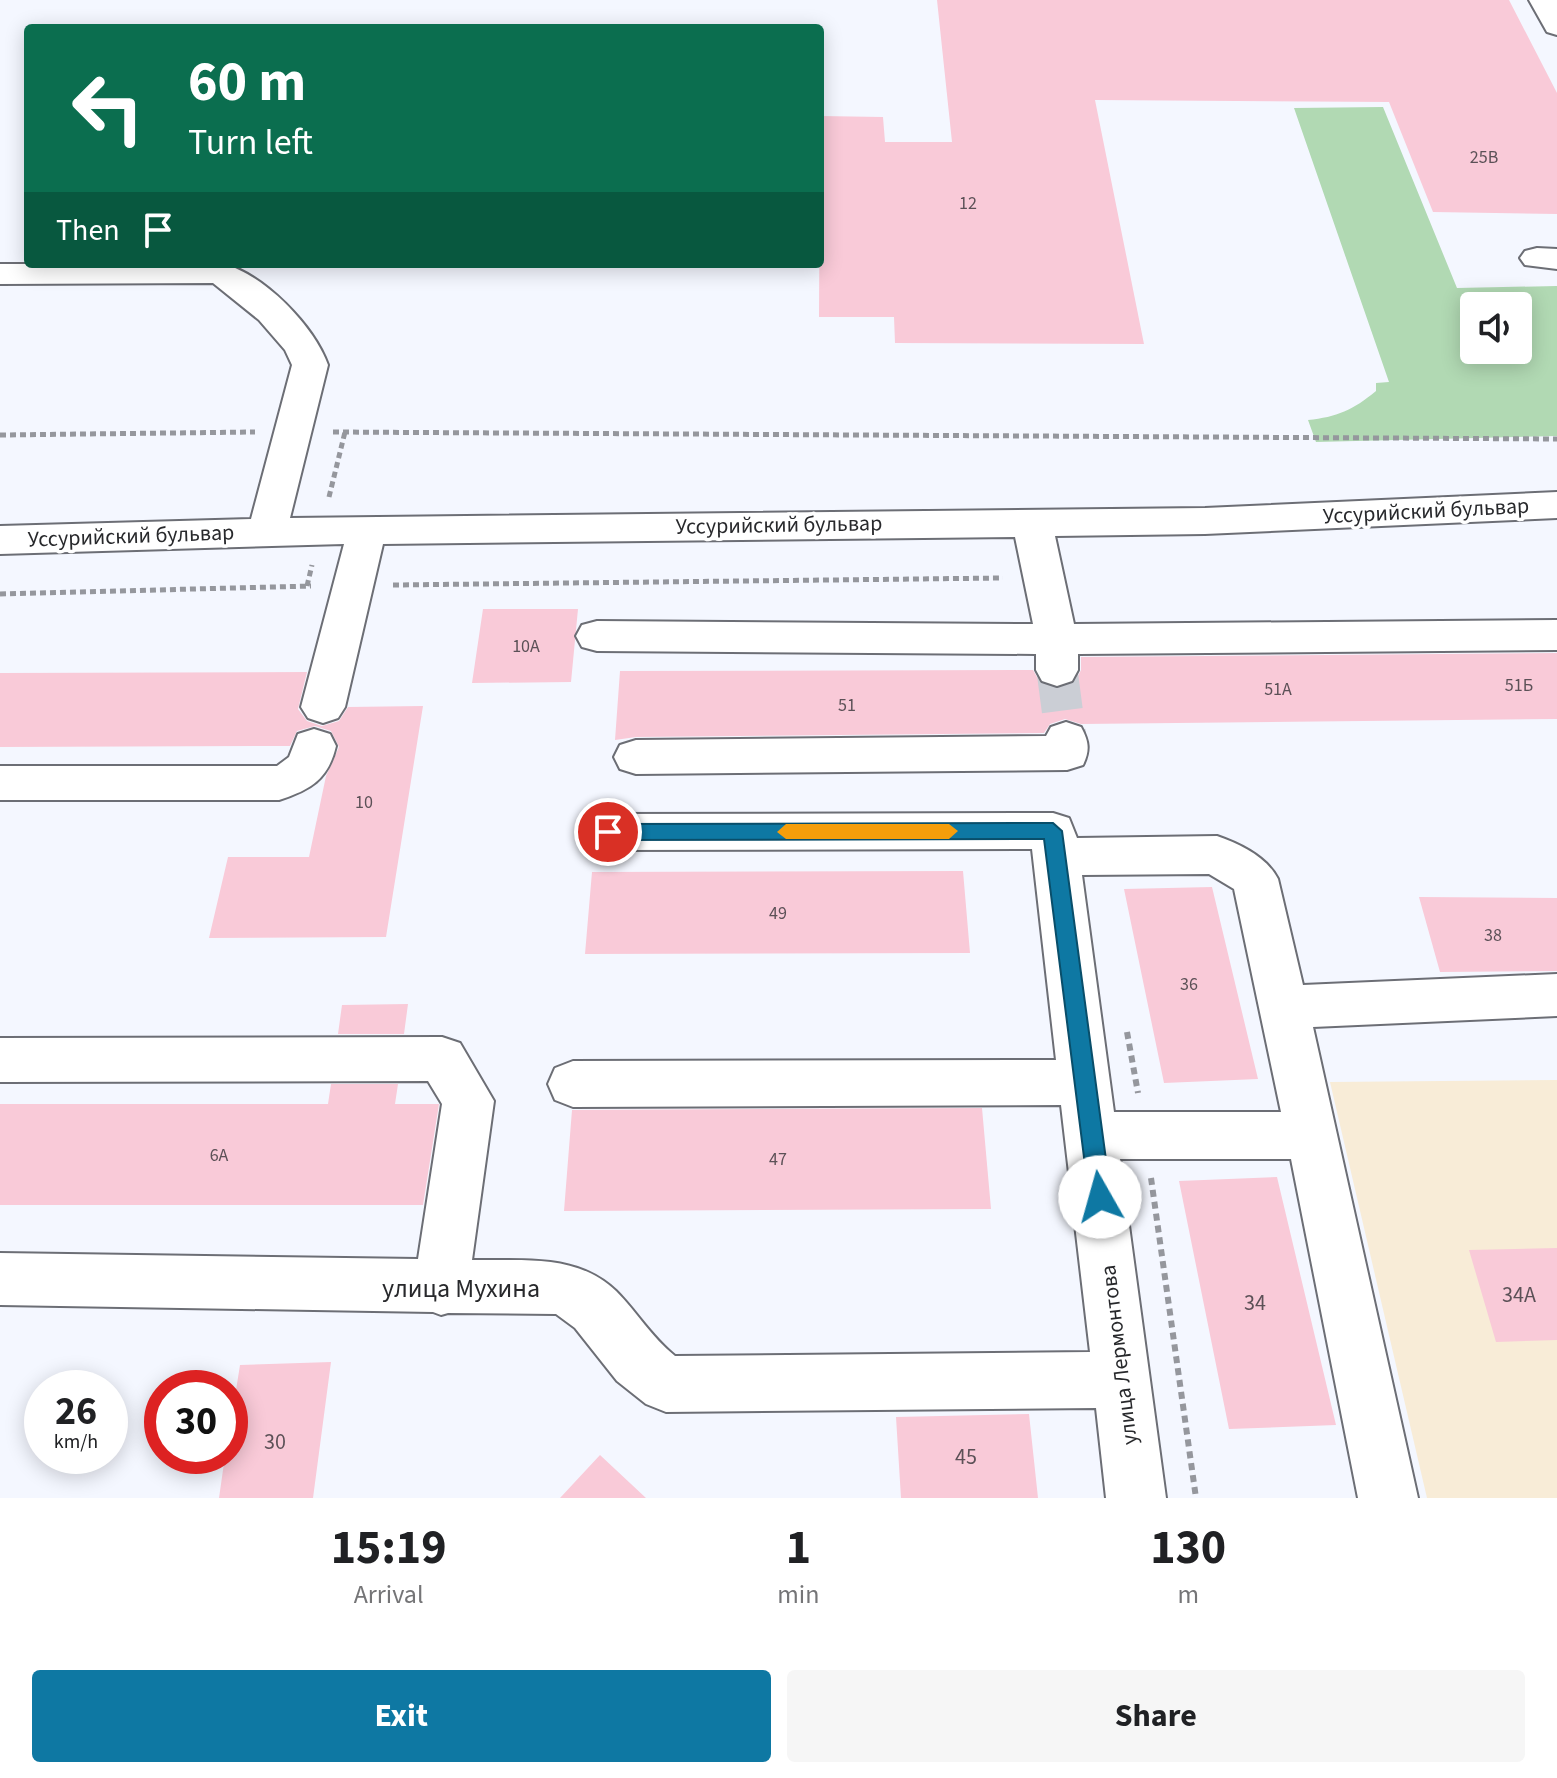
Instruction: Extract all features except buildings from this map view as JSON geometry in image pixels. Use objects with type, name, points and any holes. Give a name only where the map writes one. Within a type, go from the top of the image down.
[{"type":"street","points":[[1543,0],[1557,26]]},
{"type":"street","points":[[0,274],[226,274],[288,331],[310,358],[267,532]]},
{"type":"street","name":"Уссурийский бульвар","points":[[0,540],[367,530],[1279,518],[1557,505]]},
{"type":"street","points":[[1032,523],[1057,654]]},
{"type":"street","points":[[0,783],[279,783],[302,774],[309,766],[367,530]]},
{"type":"street","points":[[597,636],[1057,654],[1557,635]]},
{"type":"street","points":[[636,757],[1067,753],[1066,739]]},
{"type":"street","points":[[608,832],[1055,844],[1217,855],[1255,879],[1388,1498]]},
{"type":"street","name":"улица Лермонтова","points":[[1055,844],[1136,1498]]},
{"type":"street","points":[[1284,1007],[1557,995]]},
{"type":"street","points":[[0,1060],[442,1059],[468,1101],[441,1289]]},
{"type":"street","points":[[573,1084],[1085,1082]]},
{"type":"street","points":[[1092,1136],[1312,1135]]},
{"type":"street","name":"улица Мухина","points":[[0,1279],[441,1289],[564,1288],[595,1309],[637,1361],[666,1384],[1123,1380]]},
{"type":"path","points":[[0,435],[293,432],[1557,439]]},
{"type":"path","points":[[0,594],[353,585],[1044,578]]},
{"type":"shaded area","points":[[1557,1080],[1557,1498],[1427,1498],[1330,1082]]},
{"type":"green space","points":[[1383,107],[1457,288],[1557,286],[1557,436],[1316,442],[1308,420],[1344,412],[1376,391],[1376,383],[1389,382],[1294,108]]},
{"type":"tunnel","points":[[1057,670],[1066,739]]},
{"type":"slow traffic","points":[[786,832],[949,831]]},
{"type":"route","points":[[608,832],[1053,831],[1100,1197]]}]
